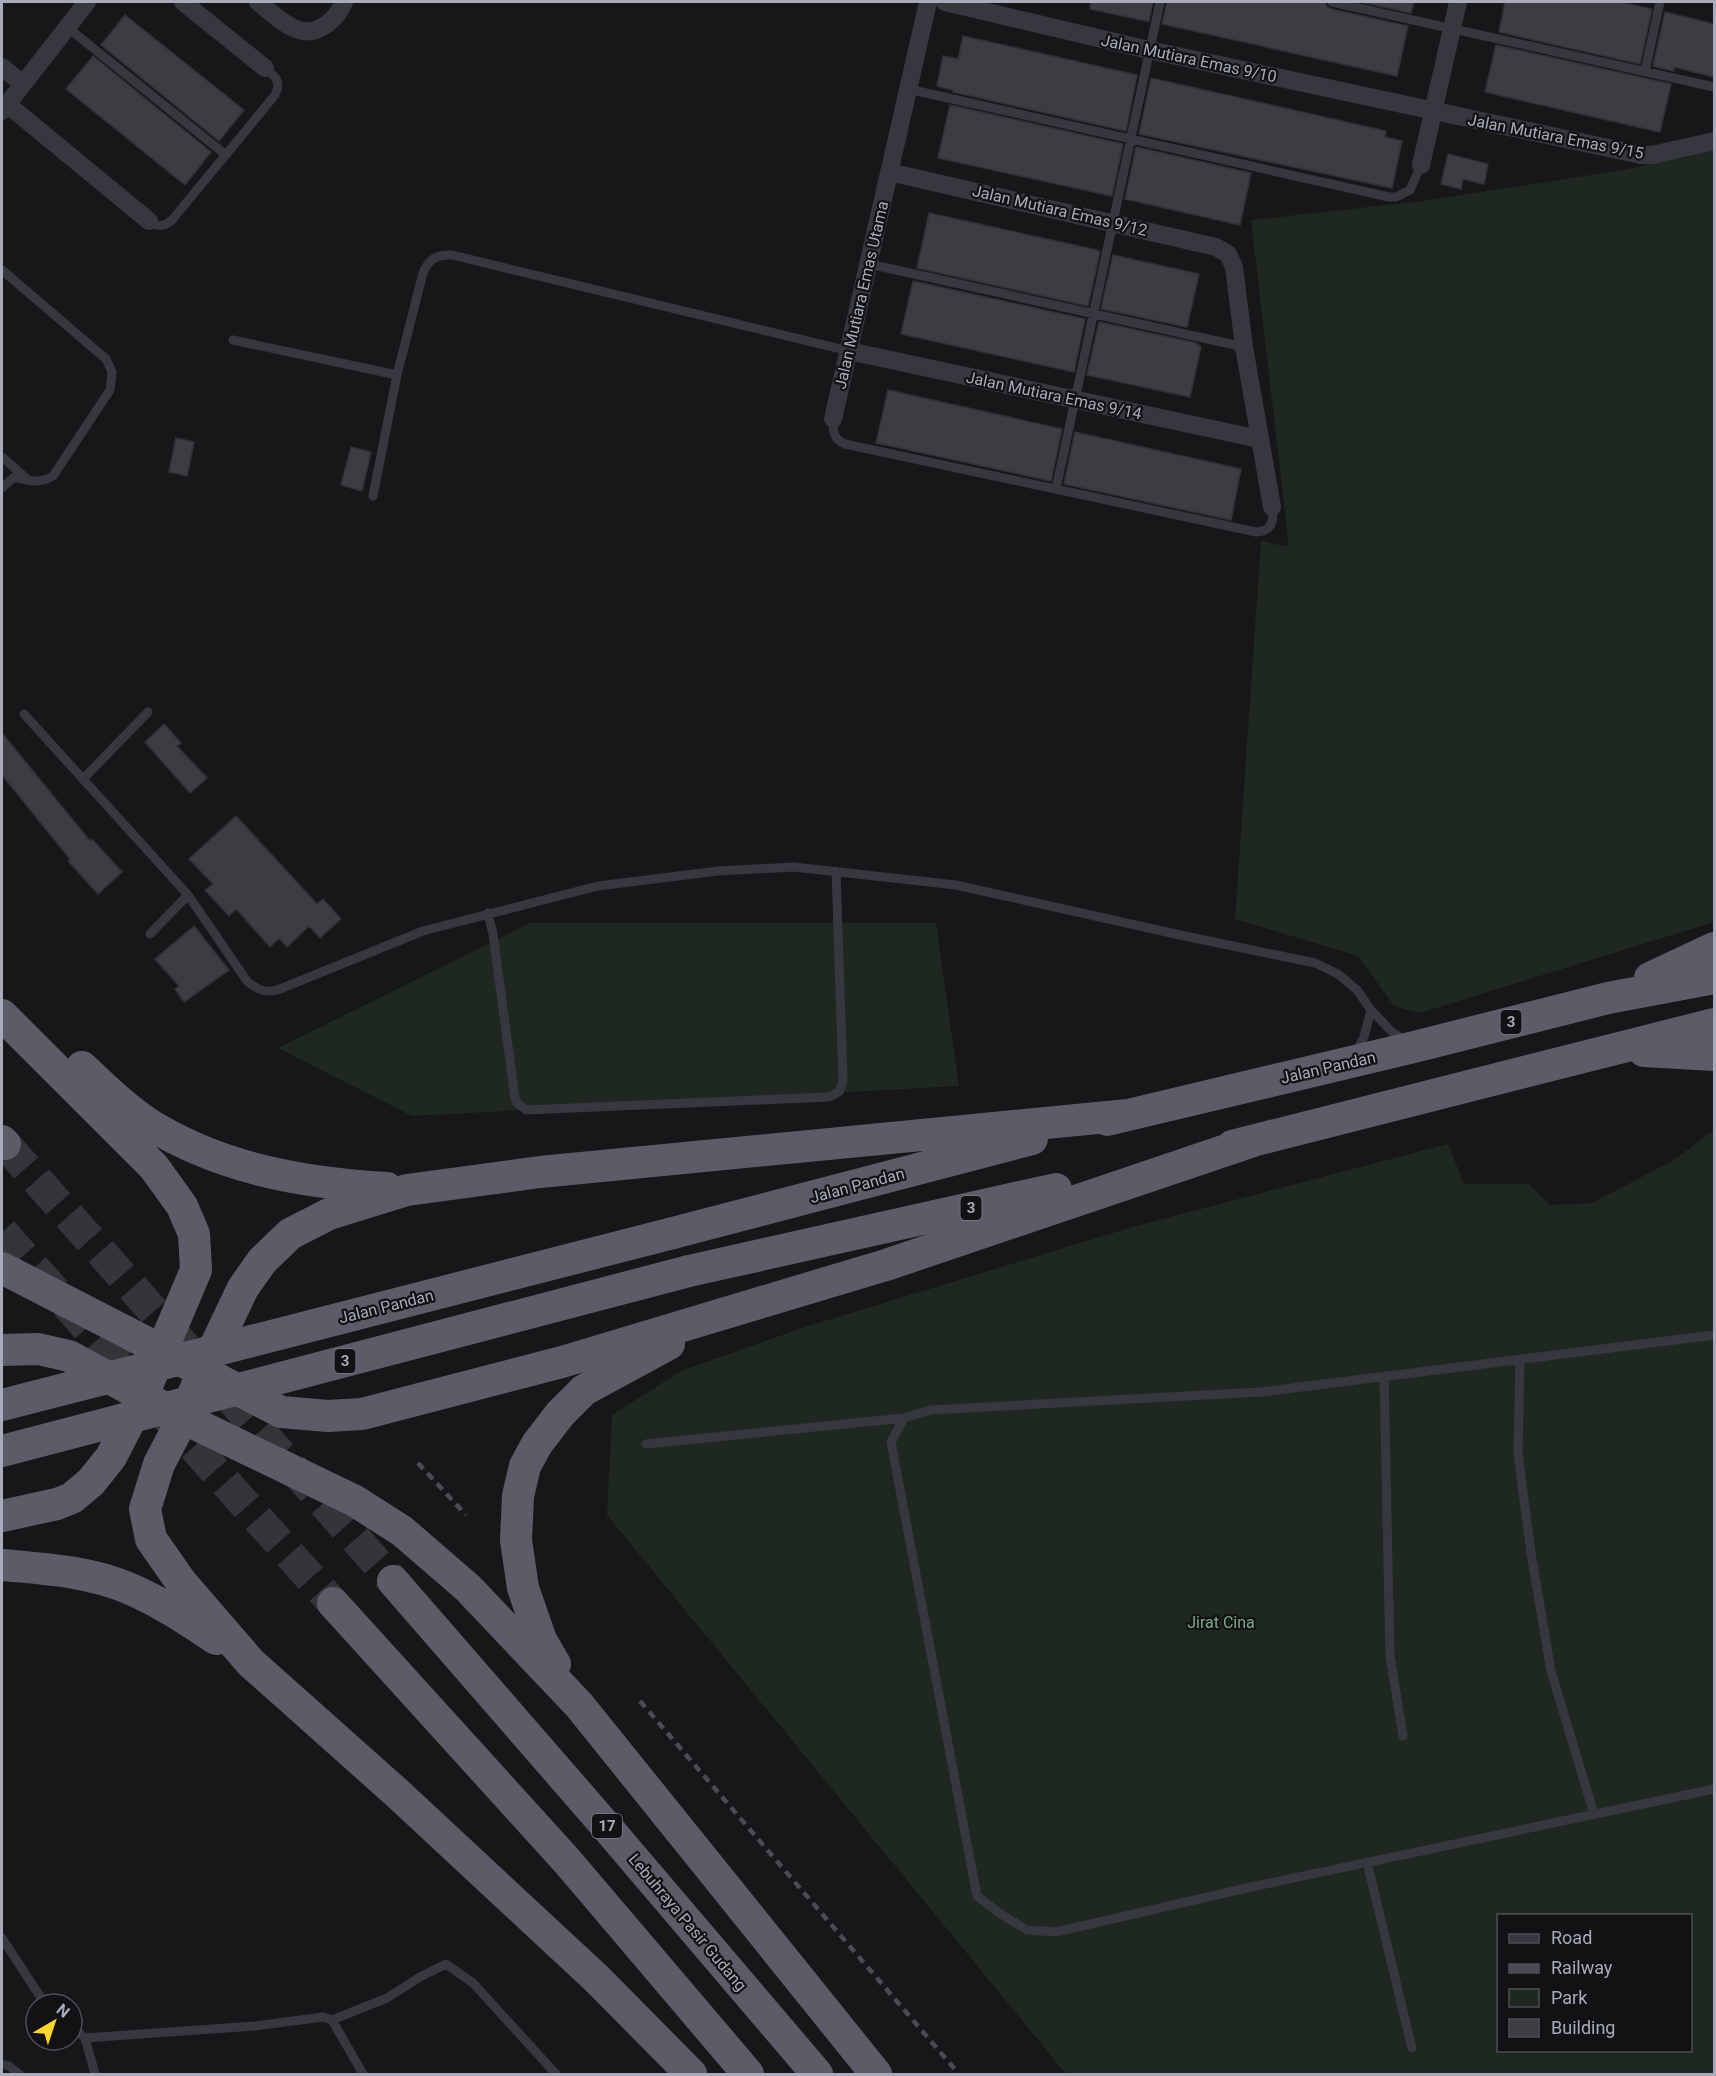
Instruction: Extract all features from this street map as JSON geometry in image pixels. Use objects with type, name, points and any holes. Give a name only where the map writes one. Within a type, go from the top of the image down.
[{"type":"highway","points":[[1608,998],[1714,948]]},
{"type":"highway","name":"Jalan Pandan","points":[[2,1405],[1128,1115],[1608,998],[1714,978]]},
{"type":"highway","points":[[2,994],[110,1093],[147,1123],[186,1144],[231,1163],[280,1176],[333,1185],[406,1190]]},
{"type":"highway","points":[[2,1015],[154,1167],[182,1206],[194,1234],[196,1270],[143,1395],[111,1457],[91,1482],[72,1498],[57,1504],[2,1516]]},
{"type":"highway","name":"3","points":[[2,1450],[689,1271],[1100,1179],[1714,1024]]},
{"type":"highway","points":[[1611,1049],[1714,1055]]},
{"type":"highway","points":[[691,2074],[579,1963],[397,1793],[251,1663],[181,1582],[152,1539],[145,1509],[159,1464],[183,1418],[243,1288],[262,1261],[290,1234],[329,1214],[406,1190],[540,1172],[1128,1115]]},
{"type":"highway","points":[[2,1268],[281,1412],[328,1416],[362,1414],[562,1362],[886,1265],[1252,1141]]},
{"type":"highway","points":[[579,1705],[541,1640],[523,1588],[516,1540],[518,1497],[525,1466],[537,1444],[560,1414],[584,1390],[731,1311]]},
{"type":"highway","points":[[2,1350],[38,1349],[69,1356],[183,1418],[355,1501],[402,1531],[468,1588],[579,1705],[876,2074]]},
{"type":"highway","points":[[2,1537],[37,1526],[57,1504]]},
{"type":"highway","points":[[2,1565],[69,1571],[128,1587],[177,1613],[251,1663]]},
{"type":"highway","name":"Lebuhraya Pasir Gudang","points":[[393,1581],[606,1825],[817,2074]]},
{"type":"highway","points":[[333,1603],[567,1861],[748,2074]]},
{"type":"street","points":[[183,2],[265,68]]},
{"type":"street","points":[[258,2],[298,30],[319,30],[332,21],[344,2]]},
{"type":"street","name":"Jalan Mutiara Emas Utama","points":[[833,419],[928,2]]},
{"type":"street","name":"Jalan Mutiara Emas 9/10","points":[[945,2],[1149,50],[1433,111]]},
{"type":"street","points":[[1421,165],[1458,2]]},
{"type":"street","points":[[82,3],[67,27],[4,107],[148,221]]},
{"type":"street","points":[[2,67],[22,84]]},
{"type":"street","name":"Jalan Mutiara Emas 9/15","points":[[1433,111],[1644,156],[1714,141]]},
{"type":"street","name":"Jalan Mutiara Emas 9/12","points":[[889,172],[1216,247],[1228,254],[1234,267],[1244,347]]},
{"type":"street","points":[[1244,347],[1272,507]]},
{"type":"street","name":"Jalan Mutiara Emas 9/14","points":[[849,351],[1259,439]]},
{"type":"lane","points":[[1056,489],[1160,2]]},
{"type":"lane","points":[[1332,2],[1714,87]]},
{"type":"lane","points":[[1645,71],[1660,2]]},
{"type":"lane","points":[[67,27],[226,155]]},
{"type":"lane","points":[[148,221],[156,225],[168,224],[278,90],[276,78],[265,68]]},
{"type":"lane","points":[[908,89],[1392,197],[1410,190],[1421,165]]},
{"type":"lane","points":[[373,496],[397,375],[423,273],[427,264],[442,255],[463,258],[849,351]]},
{"type":"lane","points":[[868,264],[1244,347]]},
{"type":"lane","points":[[2,270],[106,358],[112,372],[110,390],[53,476],[44,481],[30,481],[14,477],[2,488]]},
{"type":"lane","points":[[233,340],[397,375]]},
{"type":"lane","points":[[833,419],[835,437],[845,444],[1256,532],[1263,532],[1269,528],[1273,521],[1272,507]]},
{"type":"lane","points":[[2,457],[30,481]]},
{"type":"lane","points":[[83,779],[148,712]]},
{"type":"lane","points":[[24,714],[188,895],[247,981],[255,988],[269,992],[423,931],[609,884],[718,871],[794,867],[956,885],[1315,963],[1338,974],[1357,990],[1371,1010],[1392,1032],[1414,1047]]},
{"type":"lane","points":[[488,913],[493,934],[515,1098],[517,1103],[526,1110],[829,1097],[839,1092],[843,1081],[836,871]]},
{"type":"lane","points":[[150,934],[188,895]]},
{"type":"lane","points":[[1349,1062],[1364,1037],[1371,1010]]},
{"type":"lane","points":[[646,1444],[904,1418],[931,1410],[1261,1392],[1714,1335]]},
{"type":"lane","points":[[1520,1359],[1518,1453],[1531,1553],[1551,1671],[1594,1814]]},
{"type":"lane","points":[[1384,1377],[1390,1656],[1403,1736]]},
{"type":"lane","points":[[904,1418],[891,1442],[977,1896],[1027,1930],[1056,1932],[1251,1887],[1714,1789]]},
{"type":"lane","points":[[1367,1862],[1412,2048]]},
{"type":"lane","points":[[2,1938],[37,1992]]},
{"type":"lane","points":[[95,2074],[85,2038],[255,2026],[323,2017],[333,2020],[387,1998],[446,1964],[473,1983],[556,2074]]},
{"type":"lane","points":[[333,2020],[363,2074]]},
{"type":"lane","points":[[2,2064],[9,2066],[19,2074]]},
{"type":"green space","points":[[1714,150],[1714,922],[1420,1013],[1394,1006],[1358,956],[1235,919],[1261,541],[1289,547],[1251,220],[1423,201],[1617,171]]},
{"type":"green space","points":[[530,923],[936,923],[959,1086],[412,1116],[278,1048]]},
{"type":"green space","name":"Jirat Cina","points":[[1714,1130],[1714,2074],[1066,2074],[607,1515],[612,1415],[681,1371],[805,1327],[1136,1226],[1448,1144],[1464,1184],[1529,1184],[1550,1205],[1592,1203],[1674,1160]]},
{"type":"building","points":[[1091,2],[1153,2],[1149,21],[1146,21],[1090,9]]},
{"type":"building","points":[[1167,2],[1325,2],[1331,9],[1408,26],[1397,76],[1162,24]]},
{"type":"building","points":[[1361,2],[1414,2],[1411,13]]},
{"type":"building","points":[[1505,2],[1619,2],[1652,9],[1640,64],[1499,32]]},
{"type":"building","points":[[1665,12],[1714,24],[1714,77],[1674,67],[1674,71],[1653,66]]},
{"type":"building","points":[[125,15],[244,110],[219,141],[101,45]]},
{"type":"building","points":[[963,36],[1137,75],[1126,131],[953,92],[953,90],[937,86],[943,56],[958,59]]},
{"type":"building","points":[[1496,45],[1671,84],[1660,132],[1485,92]]},
{"type":"building","points":[[93,56],[211,152],[185,185],[66,89]]},
{"type":"building","points":[[1151,78],[1386,131],[1385,137],[1402,141],[1392,188],[1139,134]]},
{"type":"building","points":[[950,105],[1123,144],[1112,196],[938,158]]},
{"type":"building","points":[[1136,147],[1251,173],[1240,225],[1125,199]]},
{"type":"building","points":[[1448,154],[1488,164],[1484,184],[1463,179],[1461,189],[1441,184]]},
{"type":"building","points":[[929,213],[1097,250],[1100,252],[1088,306],[917,268]]},
{"type":"building","points":[[1113,255],[1199,274],[1187,327],[1101,309]]},
{"type":"building","points":[[913,281],[1085,319],[1074,372],[901,334]]},
{"type":"building","points":[[1099,322],[1196,343],[1201,347],[1190,397],[1087,375]]},
{"type":"building","points":[[888,390],[1062,429],[1051,481],[876,443]]},
{"type":"building","points":[[1075,432],[1241,469],[1231,520],[1064,484]]},
{"type":"building","points":[[176,438],[194,442],[187,476],[169,472]]},
{"type":"building","points":[[351,447],[371,452],[362,491],[341,485]]},
{"type":"building","points":[[164,724],[181,743],[177,746],[207,778],[190,793],[145,742]]},
{"type":"building","points":[[2,733],[90,841],[92,839],[122,872],[98,894],[68,861],[70,859],[2,775]]},
{"type":"building","points":[[236,816],[317,904],[323,899],[341,919],[320,938],[309,926],[287,947],[279,938],[270,947],[236,909],[229,916],[205,890],[213,884],[189,859]]},
{"type":"building","points":[[194,926],[229,970],[184,1002],[175,989],[179,986],[155,959]]},
{"type":"tunnel","points":[[5,1144],[393,1581]]},
{"type":"tunnel","points":[[2,1232],[333,1603]]},
{"type":"railway","points":[[418,1463],[466,1515]]},
{"type":"railway","points":[[640,1701],[959,2074]]}]
